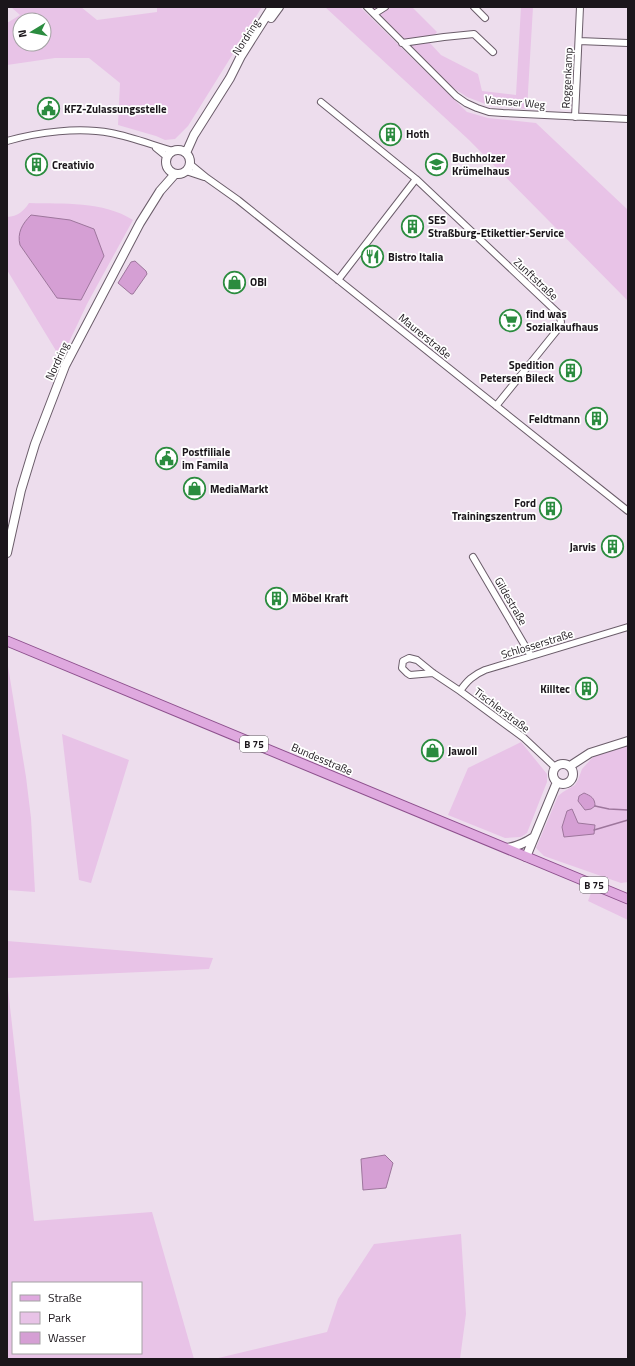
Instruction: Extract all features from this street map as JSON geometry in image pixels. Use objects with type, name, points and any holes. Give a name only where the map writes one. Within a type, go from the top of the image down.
[{"type":"main road","name":"Bundesstraße","points":[[7,641],[628,899]]},
{"type":"street","name":"Nordring","points":[[160,191],[167,169],[166,165],[194,135],[272,7]]},
{"type":"street","name":"Nordring","points":[[230,78],[246,59],[278,7]]},
{"type":"street","name":"Vaenser Weg","points":[[367,7],[456,96],[477,108],[489,112],[628,119]]},
{"type":"street","points":[[374,14],[385,7]]},
{"type":"street","points":[[474,7],[485,18]]},
{"type":"street","name":"Roggenkamp","points":[[575,116],[580,7]]},
{"type":"street","points":[[402,43],[474,34],[493,52]]},
{"type":"street","name":"Roggenkamp","points":[[579,41],[628,43]]},
{"type":"street","name":"Zunftstraße","points":[[321,102],[416,179],[559,314],[561,322],[558,329],[496,406]]},
{"type":"street","points":[[7,141],[42,133],[94,131],[111,133],[138,139],[188,156],[188,167],[183,173],[176,174],[167,169]]},
{"type":"street","name":"Maurerstraße","points":[[188,167],[207,178],[238,200],[628,511]]},
{"type":"street","name":"Nordring","points":[[7,553],[31,459],[65,366],[140,224],[160,191],[176,174]]},
{"type":"street","points":[[338,280],[416,179]]},
{"type":"street","name":"Gildestraße","points":[[473,557],[531,656]]},
{"type":"street","name":"Schlosserstraße","points":[[460,692],[466,682],[474,675],[485,670],[628,627]]},
{"type":"street","name":"Tischlerstraße","points":[[433,673],[407,674],[402,668],[403,661],[413,658],[426,667],[524,738],[555,767]]},
{"type":"street","points":[[570,766],[590,753],[628,741]]},
{"type":"street","points":[[563,763],[570,766],[574,773],[571,780],[565,784],[557,782],[553,775],[555,767],[563,763]]},
{"type":"street","points":[[526,857],[557,782]]},
{"type":"street","points":[[506,848],[515,847],[534,837]]},
{"type":"green space","points":[[11,7],[81,7],[97,20],[157,12],[157,7],[262,7],[188,126],[175,139],[165,140],[118,125],[120,83],[89,58],[55,58],[7,65],[7,23],[12,20],[12,52],[52,52],[52,12],[17,12]]},
{"type":"green space","points":[[325,7],[360,7],[467,112],[488,118],[536,123],[628,210],[628,301],[469,140]]},
{"type":"green space","points":[[372,7],[412,7],[437,32],[429,42],[441,55],[478,74],[482,91],[516,95],[521,7],[533,7],[527,109],[488,105],[467,97],[449,85]]},
{"type":"green space","points":[[29,203],[69,204],[109,209],[133,220],[87,304],[61,359],[7,270],[7,217],[17,215]],"holes":[[[20,245],[104,256],[97,268],[57,298]]]},
{"type":"green space","points":[[7,660],[26,777],[31,818],[35,892],[7,890]]},
{"type":"green space","points":[[62,734],[129,760],[91,883],[79,880]]},
{"type":"green space","points":[[521,742],[547,774],[547,782],[527,833],[521,837],[505,838],[448,815],[468,768]]},
{"type":"green space","points":[[628,745],[628,882],[621,883],[544,856],[536,848],[558,796],[575,785],[582,769],[595,755]]},
{"type":"green space","points":[[594,885],[628,899],[628,920],[588,901]]},
{"type":"green space","points":[[7,941],[213,958],[209,969],[7,978]]},
{"type":"green space","points":[[7,980],[34,1221],[152,1212],[194,1359],[7,1359]]},
{"type":"green space","points":[[461,1234],[466,1314],[460,1359],[214,1359],[327,1332],[338,1299],[374,1244]]},
{"type":"water","points":[[31,215],[70,220],[94,229],[104,256],[81,300],[57,298],[20,245],[19,237],[21,229]]},
{"type":"water","points":[[135,261],[146,271],[147,274],[133,294],[131,294],[118,283],[131,262]]},
{"type":"water","points":[[584,793],[591,796],[594,801],[595,806],[591,809],[585,810],[578,801],[579,796]]},
{"type":"water","points":[[572,809],[578,823],[595,825],[594,834],[564,837],[562,827],[567,811]]},
{"type":"water","points":[[385,1155],[393,1163],[386,1188],[363,1190],[361,1159]]},
{"type":"waterway","points":[[595,806],[609,809],[628,810]]},
{"type":"waterway","points":[[594,830],[628,820]]},
{"type":"place","name":"KFZ-Zulassungsstelle","points":[[48,109]]},
{"type":"place","name":"Hoth","points":[[391,134]]},
{"type":"place","name":"Buchholzer Krümelhaus","points":[[436,164]]},
{"type":"place","name":"Creativio","points":[[36,165]]},
{"type":"place","name":"SES Straßburg-Etikettier-Service","points":[[412,226]]},
{"type":"place","name":"Bistro Italia","points":[[373,257]]},
{"type":"place","name":"OBI","points":[[235,282]]},
{"type":"place","name":"find was Sozialkaufhaus","points":[[510,320]]},
{"type":"place","name":"Spedition Petersen Bileck","points":[[570,371]]},
{"type":"place","name":"Feldtmann","points":[[596,419]]},
{"type":"place","name":"Postfiliale im Famila","points":[[167,458]]},
{"type":"place","name":"MediaMarkt","points":[[194,489]]},
{"type":"place","name":"Ford Trainingszentrum","points":[[551,509]]},
{"type":"place","name":"Jarvis","points":[[612,547]]},
{"type":"place","name":"Möbel Kraft","points":[[277,598]]},
{"type":"place","name":"Killtec","points":[[586,689]]},
{"type":"place","name":"Jawoll","points":[[432,751]]}]
